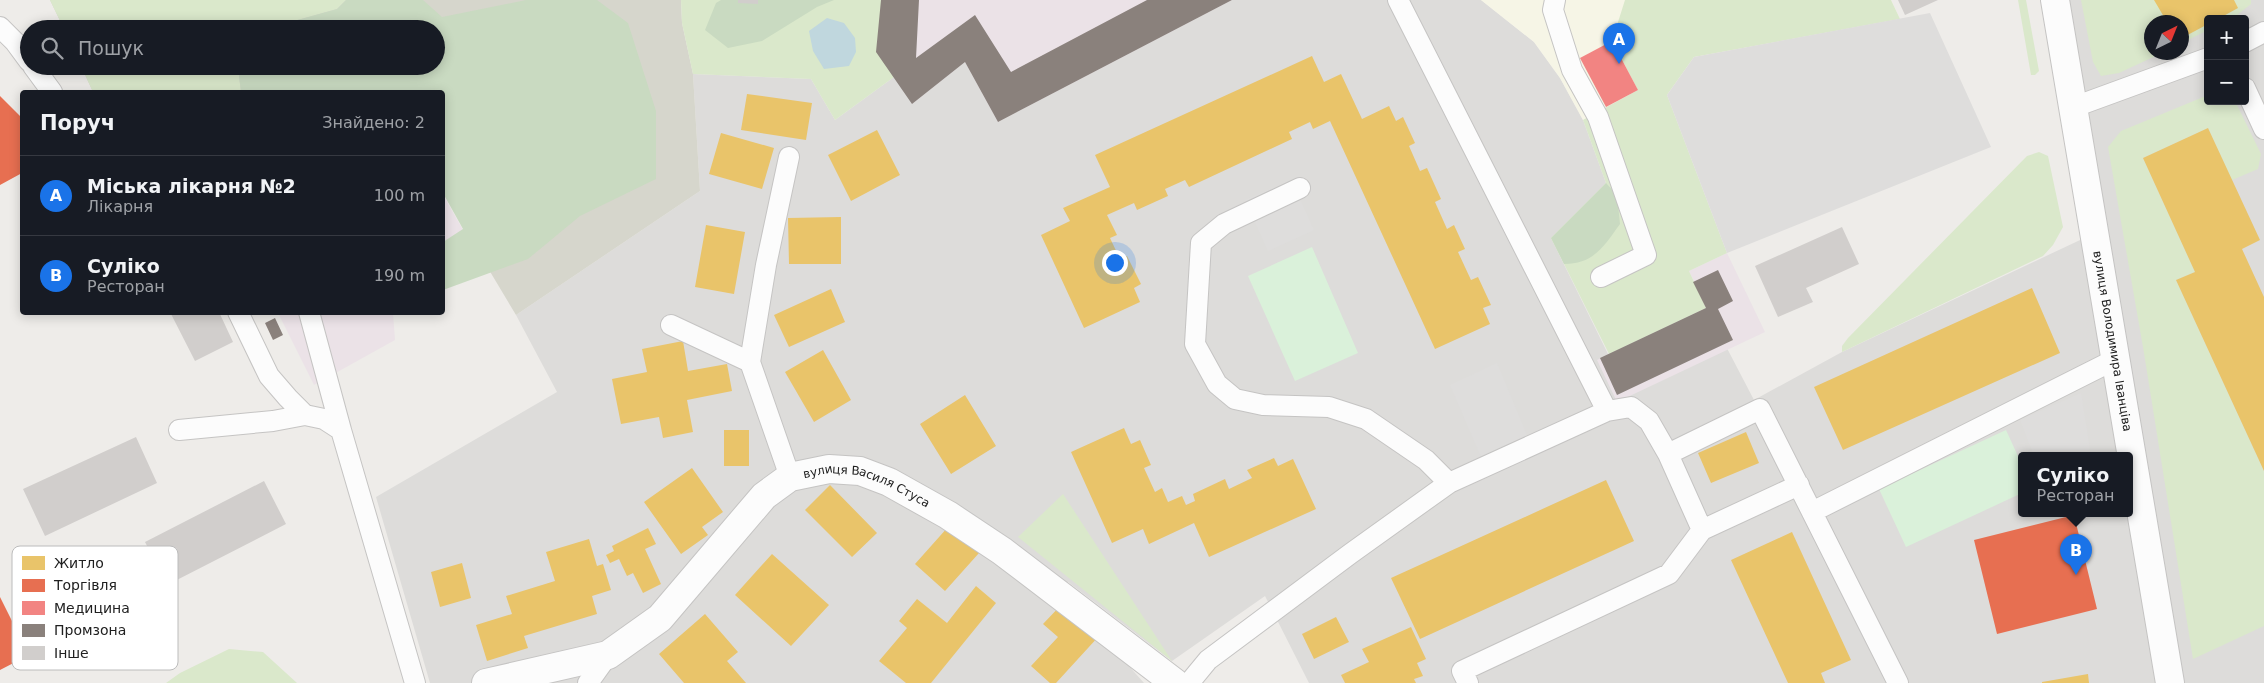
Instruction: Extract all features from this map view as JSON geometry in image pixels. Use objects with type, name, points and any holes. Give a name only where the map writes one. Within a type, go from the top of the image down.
[{"type":"street","name":"вулиця Володимира Іванціва","points":[[2055,0],[2131,452]]},
{"type":"street","name":"вулиця Володимира Іванціва","points":[[2133,462],[2170,683]]},
{"type":"street","name":"вулиця Василя Стуса","points":[[486,683],[608,655],[660,618],[764,496],[790,477],[829,469],[860,472],[889,482],[920,498],[1002,551],[1175,683]]},
{"type":"lane","points":[[1398,0],[1607,411]]},
{"type":"lane","points":[[1555,0],[1553,10],[1572,70],[1598,117],[1646,255],[1601,277]]},
{"type":"lane","points":[[0,27],[20,48]]},
{"type":"lane","points":[[2249,40],[2264,32]]},
{"type":"lane","points":[[2074,107],[2204,59]]},
{"type":"lane","points":[[40,75],[51,90]]},
{"type":"lane","points":[[2249,97],[2264,129]]},
{"type":"lane","points":[[789,157],[766,265],[750,362],[790,477]]},
{"type":"lane","points":[[1300,188],[1224,224],[1201,243],[1195,344],[1218,384],[1235,399],[1263,405],[1329,407],[1366,419],[1426,460],[1449,483]]},
{"type":"lane","points":[[239,315],[269,376],[305,415]]},
{"type":"lane","points":[[310,315],[341,430],[415,683]]},
{"type":"lane","points":[[671,325],[750,362]]},
{"type":"lane","points":[[1812,512],[2116,360]]},
{"type":"lane","points":[[1188,683],[1208,660],[1449,483],[1607,411],[1631,407],[1649,421],[1668,454],[1702,530]]},
{"type":"lane","points":[[1668,454],[1760,409],[1898,683]]},
{"type":"lane","points":[[179,430],[273,421],[305,415],[324,419],[341,430]]},
{"type":"lane","points":[[1468,683],[1462,671],[1669,574],[1702,530],[1799,485]]},
{"type":"lane","points":[[588,683],[608,655]]},
{"type":"shaded area","points":[[50,0],[681,0],[682,23],[693,74],[700,191],[516,315],[445,196],[445,90],[92,90],[85,75],[445,75],[445,20],[60,20]]},
{"type":"shaded area","points":[[881,0],[1232,0],[998,122],[965,62],[912,104]]},
{"type":"shaded area","points":[[1232,0],[1481,0],[1534,42],[1560,78],[1583,120],[1606,183],[1551,238],[1608,354],[1706,308],[1754,400],[1842,352],[2095,233],[2055,0],[2264,0],[2264,683],[1309,683],[1265,596],[1172,661],[1068,582],[1055,596],[1111,646],[1144,683],[430,683],[376,497],[557,392],[516,315],[700,191],[693,74],[811,79],[835,120],[894,77]]},
{"type":"shaded area","points":[[1481,0],[1891,0],[1900,19],[1694,57],[1667,95],[1638,90],[1583,120],[1560,78],[1534,42]]},
{"type":"shaded area","points":[[1930,13],[1991,147],[1727,253],[1667,95],[1694,57]]},
{"type":"shaded area","points":[[1291,180],[1314,230],[1268,251],[1245,200]]},
{"type":"shaded area","points":[[445,198],[463,230],[445,241]]},
{"type":"shaded area","points":[[1727,253],[1765,332],[1617,402],[1597,360],[1706,308],[1689,271]]},
{"type":"shaded area","points":[[279,315],[393,315],[395,340],[314,385]]},
{"type":"shaded area","points":[[1497,363],[1531,445],[1485,466],[1450,385]]},
{"type":"shaded area","points":[[2081,393],[2090,452],[2032,452],[2020,420]]},
{"type":"green space","points":[[50,0],[346,0],[337,9],[297,20],[60,20]]},
{"type":"green space","points":[[346,0],[423,0],[442,17],[526,0],[597,0],[628,23],[656,111],[656,179],[580,216],[528,259],[445,289],[445,241],[463,229],[445,197],[445,90],[241,90],[240,75],[445,75],[445,20],[297,20],[337,9]]},
{"type":"green space","points":[[681,0],[881,0],[894,77],[835,120],[811,79],[693,74],[682,23]]},
{"type":"green space","points":[[721,0],[834,0],[817,7],[762,41],[728,48],[705,30],[716,3]]},
{"type":"green space","points":[[1625,0],[1891,0],[1900,19],[1694,57],[1667,95],[1727,253],[1689,271],[1706,308],[1609,354],[1551,238],[1606,183],[1583,120],[1638,90],[1612,41]]},
{"type":"green space","points":[[2018,0],[2026,0],[2039,71],[2035,75],[2031,75]]},
{"type":"green space","points":[[2081,0],[2251,0],[2251,4],[2237,15],[2204,15],[2204,32],[2189,40],[2189,15],[2144,15],[2144,60],[2147,60],[2119,73],[2101,76],[2093,62]]},
{"type":"green space","points":[[85,75],[240,75],[241,90],[92,90]]},
{"type":"green space","points":[[2204,97],[2204,105],[2237,105],[2261,154],[2258,169],[2232,180],[2208,128],[2143,158],[2195,272],[2176,280],[2264,471],[2264,626],[2193,659],[2143,347],[2108,147],[2121,131]]},
{"type":"green space","points":[[2039,152],[2048,156],[2063,227],[2053,245],[2043,256],[1842,352],[1842,346],[1848,338],[2027,156]]},
{"type":"green space","points":[[1606,183],[1617,195],[1620,224],[1603,246],[1591,257],[1583,261],[1564,264],[1551,238]]},
{"type":"green space","points":[[1312,247],[1358,353],[1295,381],[1248,276]]},
{"type":"green space","points":[[2006,430],[2018,456],[2018,495],[1906,547],[1879,489]]},
{"type":"green space","points":[[1063,494],[1172,661],[1018,537]]},
{"type":"green space","points":[[229,649],[263,652],[297,683],[166,683],[180,673]]},
{"type":"water","points":[[827,18],[844,23],[855,38],[856,52],[849,66],[824,69],[813,51],[809,31]]},
{"type":"building: Житло","points":[[2154,0],[2234,0],[2238,8],[2225,15],[2204,15],[2204,26],[2189,34],[2189,15],[2163,15]]},
{"type":"building: Житло","points":[[1312,56],[1324,82],[1341,74],[1362,119],[1389,106],[1396,121],[1403,117],[1415,143],[1409,146],[1420,171],[1427,168],[1441,199],[1435,202],[1447,229],[1454,225],[1465,249],[1458,252],[1471,280],[1478,277],[1491,305],[1483,308],[1490,324],[1435,349],[1330,121],[1313,129],[1310,122],[1289,132],[1292,139],[1189,187],[1185,180],[1165,189],[1168,196],[1137,210],[1134,203],[1107,215],[1117,235],[1110,238],[1120,259],[1127,256],[1141,284],[1134,288],[1140,302],[1084,328],[1041,235],[1070,221],[1063,208],[1110,187],[1095,155]]},
{"type":"building: Житло","points":[[747,94],[812,103],[806,140],[741,130]]},
{"type":"building: Житло","points":[[2208,128],[2260,240],[2242,249],[2264,297],[2264,471],[2176,280],[2195,272],[2143,158]]},
{"type":"building: Житло","points":[[877,130],[900,175],[851,201],[828,155]]},
{"type":"building: Житло","points":[[721,133],[774,148],[762,189],[709,174]]},
{"type":"building: Житло","points":[[841,217],[841,264],[789,264],[788,218]]},
{"type":"building: Житло","points":[[706,225],[745,232],[734,294],[695,287]]},
{"type":"building: Житло","points":[[2032,288],[2060,353],[1843,450],[1814,387]]},
{"type":"building: Житло","points":[[831,289],[845,322],[789,347],[774,315]]},
{"type":"building: Житло","points":[[683,341],[688,371],[727,364],[732,391],[687,400],[693,432],[663,438],[659,417],[621,424],[612,379],[647,372],[642,349]]},
{"type":"building: Житло","points":[[823,350],[851,400],[814,422],[785,372]]},
{"type":"building: Житло","points":[[965,395],[996,446],[951,474],[920,424]]},
{"type":"building: Житло","points":[[1124,428],[1131,444],[1140,440],[1151,465],[1144,468],[1155,492],[1162,488],[1168,502],[1182,496],[1186,505],[1195,501],[1193,494],[1225,479],[1229,489],[1252,478],[1247,470],[1274,458],[1278,466],[1293,459],[1316,509],[1209,557],[1194,523],[1149,544],[1143,529],[1112,543],[1071,452]]},
{"type":"building: Житло","points":[[724,430],[749,430],[749,466],[724,466]]},
{"type":"building: Житло","points":[[1746,432],[1759,463],[1711,483],[1698,453]]},
{"type":"building: Житло","points":[[692,468],[723,512],[702,527],[708,535],[681,554],[644,502]]},
{"type":"building: Житло","points":[[1606,480],[1634,541],[1420,639],[1391,578]]},
{"type":"building: Житло","points":[[830,485],[877,533],[852,557],[805,510]]},
{"type":"building: Житло","points":[[948,527],[979,553],[945,591],[915,564]]},
{"type":"building: Житло","points":[[648,528],[656,544],[645,549],[661,584],[643,593],[633,573],[627,576],[619,559],[610,563],[606,555],[614,551],[612,546]]},
{"type":"building: Житло","points":[[1792,532],[1851,660],[1821,673],[1825,683],[1788,683],[1731,560]]},
{"type":"building: Житло","points":[[589,539],[597,566],[603,564],[611,590],[592,596],[597,614],[524,636],[528,648],[487,661],[476,625],[512,614],[506,596],[555,581],[546,552]]},
{"type":"building: Житло","points":[[772,554],[829,605],[791,646],[735,595]]},
{"type":"building: Житло","points":[[462,563],[471,598],[440,607],[431,572]]},
{"type":"building: Житло","points":[[976,586],[996,603],[931,683],[906,683],[879,661],[907,628],[899,621],[917,599],[947,623]]},
{"type":"building: Житло","points":[[1063,603],[1099,636],[1056,683],[1050,683],[1031,666],[1058,637],[1043,624]]},
{"type":"building: Житло","points":[[705,614],[738,652],[727,661],[746,683],[684,683],[659,654]]},
{"type":"building: Житло","points":[[1336,617],[1349,642],[1314,659],[1302,634]]},
{"type":"building: Житло","points":[[1411,627],[1426,659],[1417,663],[1423,676],[1414,679],[1416,683],[1345,683],[1341,675],[1369,662],[1362,649]]},
{"type":"building: Житло","points":[[2088,674],[2089,683],[2042,683],[2042,682]]},
{"type":"building: Торгівля","points":[[0,96],[20,116],[20,174],[0,185]]},
{"type":"building: Торгівля","points":[[2066,517],[2074,517],[2097,609],[1997,634],[1974,540]]},
{"type":"building: Торгівля","points":[[0,597],[12,621],[12,664],[0,670]]},
{"type":"building: Медицина","points":[[1612,41],[1638,90],[1606,107],[1580,58]]},
{"type":"building: Промзона","points":[[881,0],[919,0],[916,58],[975,15],[1011,72],[1147,0],[1232,0],[998,122],[965,62],[912,104],[876,52]]},
{"type":"building: Промзона","points":[[1718,270],[1733,301],[1718,309],[1733,340],[1617,395],[1600,358],[1706,308],[1693,282]]},
{"type":"building: Промзона","points":[[275,318],[283,335],[273,340],[265,323]]},
{"type":"building: Інше","points":[[738,0],[758,0],[758,4],[738,3]]},
{"type":"building: Інше","points":[[1898,0],[1938,0],[1905,15]]},
{"type":"building: Інше","points":[[1842,227],[1859,264],[1806,288],[1813,302],[1778,317],[1755,266]]},
{"type":"building: Інше","points":[[172,315],[220,315],[233,342],[195,361]]},
{"type":"building: Інше","points":[[136,437],[157,483],[45,536],[23,489]]},
{"type":"building: Інше","points":[[264,481],[286,524],[178,579],[178,546],[147,546],[145,542]]},
{"type":"place","name":"Міська лікарня №2","points":[[1619,64]]},
{"type":"place","name":"Суліко","points":[[2076,575]]}]
